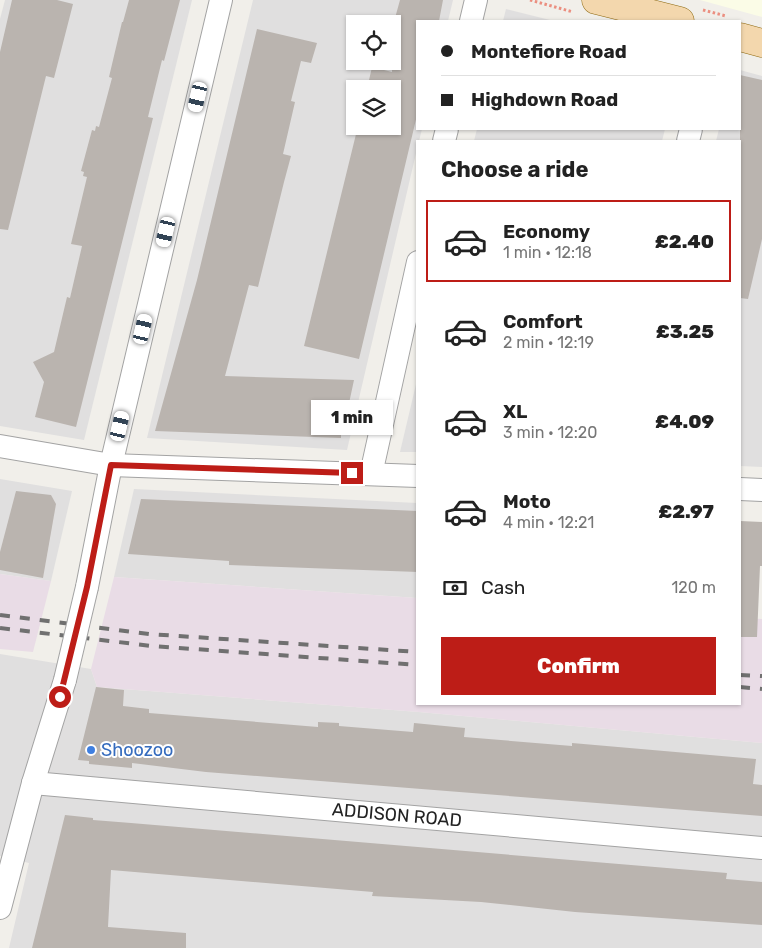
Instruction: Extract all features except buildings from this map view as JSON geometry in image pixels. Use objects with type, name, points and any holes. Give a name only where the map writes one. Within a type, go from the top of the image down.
[{"type":"main road","points":[[587,7],[673,20]]},
{"type":"main road","points":[[741,37],[762,43]]},
{"type":"street","points":[[0,908],[33,783],[65,680],[87,587],[111,465],[221,0]]},
{"type":"street","points":[[471,20],[476,0]]},
{"type":"street","points":[[371,474],[416,271]]},
{"type":"street","points":[[0,446],[111,465],[416,476]]},
{"type":"street","points":[[741,489],[762,490]]},
{"type":"street","name":"ADDISON ROAD","points":[[33,783],[762,848]]},
{"type":"path","points":[[530,0],[587,7]]},
{"type":"shaded area","points":[[5,0],[192,0],[84,440],[0,426],[0,19]]},
{"type":"shaded area","points":[[253,0],[453,0],[448,20],[416,20],[416,130],[422,130],[419,140],[416,140],[416,153],[347,450],[147,438]]},
{"type":"shaded area","points":[[700,0],[762,0],[762,17]]},
{"type":"shaded area","points":[[506,9],[550,20],[503,20]]},
{"type":"shaded area","points":[[741,70],[762,76],[762,467],[741,466],[741,140],[716,140],[719,130],[741,130]]},
{"type":"shaded area","points":[[477,130],[665,130],[662,140],[474,140]]},
{"type":"shaded area","points":[[416,384],[416,452],[400,452]]},
{"type":"shaded area","points":[[0,479],[72,491],[51,581],[0,574]]},
{"type":"shaded area","points":[[134,489],[416,503],[416,598],[114,577]]},
{"type":"shaded area","points":[[0,574],[51,581],[33,652],[0,649]]},
{"type":"shaded area","points":[[114,577],[416,598],[416,705],[741,705],[741,618],[762,619],[762,743],[419,712],[97,687],[91,669]]},
{"type":"shaded area","points":[[0,654],[91,669],[97,687],[419,712],[762,743],[762,948],[9,948],[29,863],[0,856]]},
{"type":"railway","points":[[0,615],[149,634],[416,652]]},
{"type":"railway","points":[[0,628],[152,646],[416,665]]},
{"type":"railway","points":[[741,675],[762,676]]},
{"type":"railway","points":[[741,687],[762,689]]},
{"type":"place","name":"Shoozoo","points":[[91,750]]},
{"type":"route","points":[[60,697],[87,587],[111,465],[352,473]]}]
